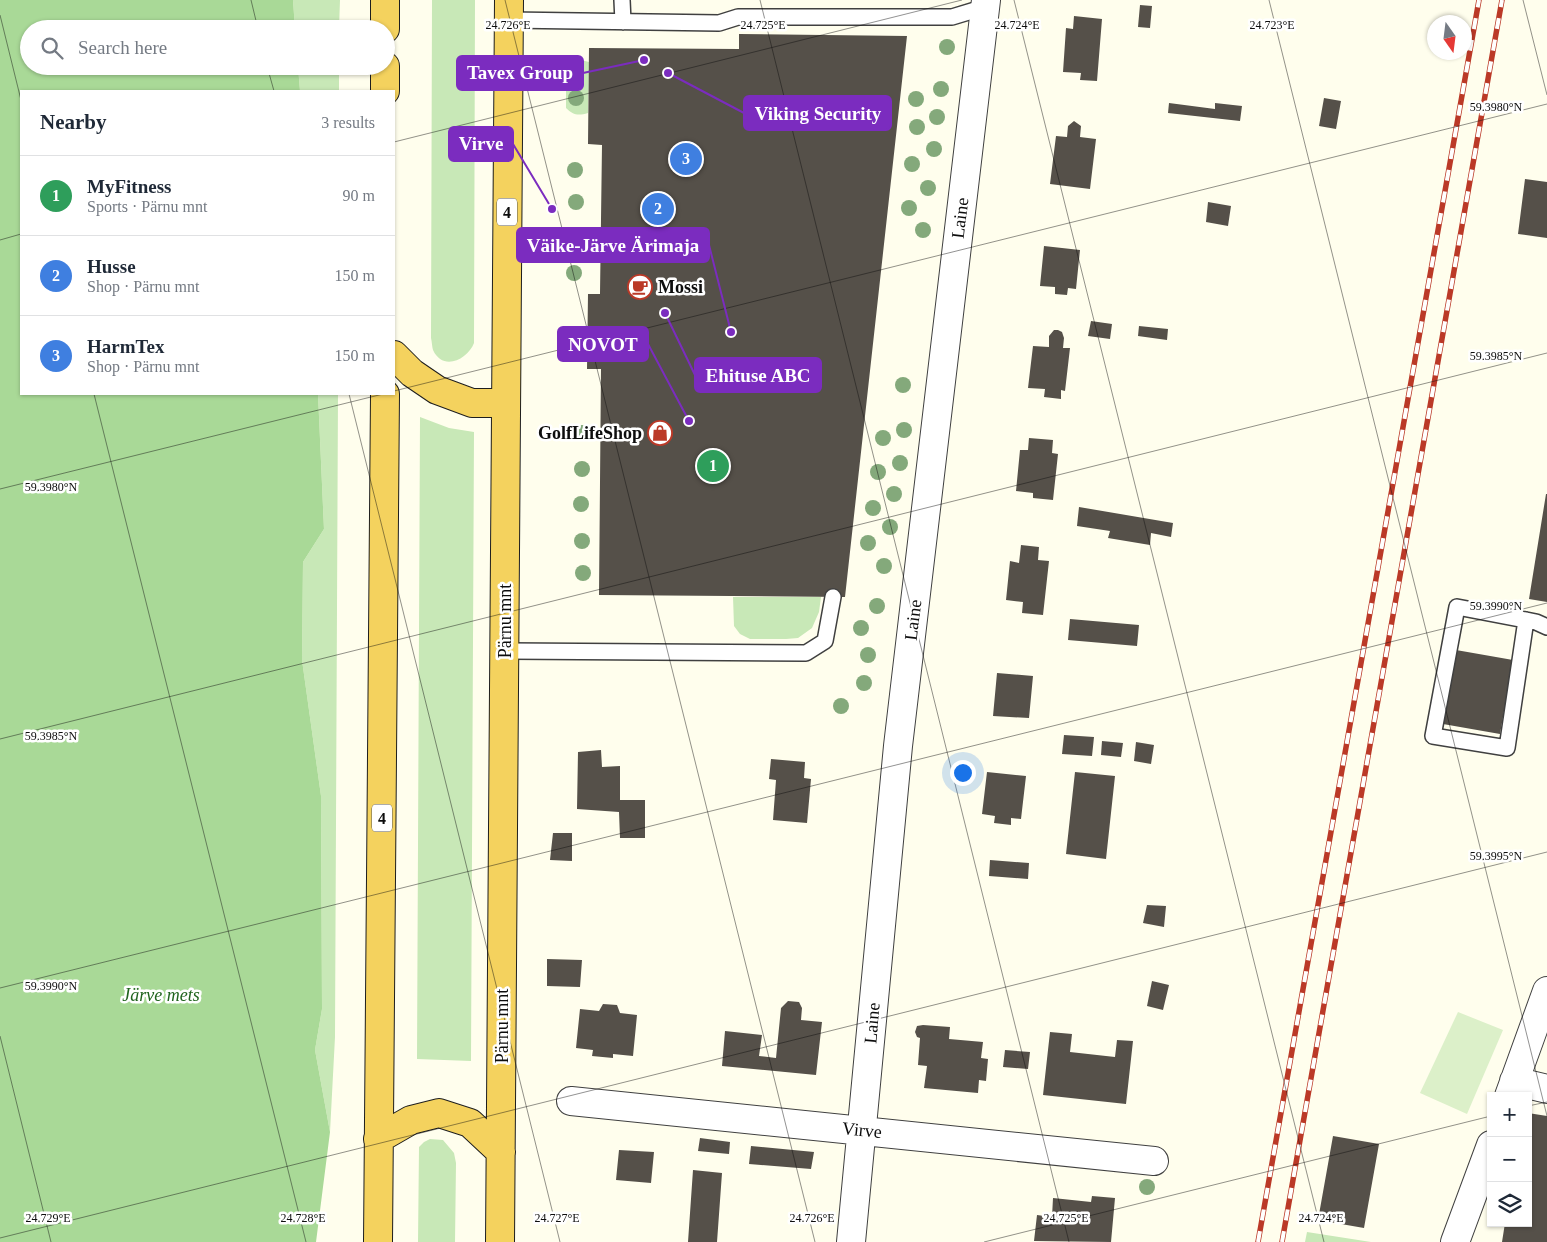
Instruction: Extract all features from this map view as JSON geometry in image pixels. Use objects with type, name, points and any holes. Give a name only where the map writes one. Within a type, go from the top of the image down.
[{"type":"highway","points":[[385,0],[385,20]]},
{"type":"highway","name":"Pärnu mnt","points":[[500,1242],[509,10]]},
{"type":"highway","points":[[385,75],[385,90]]},
{"type":"highway","points":[[395,356],[412,373],[437,390],[472,403],[506,403]]},
{"type":"highway","name":"4","points":[[378,1242],[384,395]]},
{"type":"highway","points":[[378,1139],[411,1120],[439,1113],[470,1123],[501,1152]]},
{"type":"street","name":"Laine","points":[[851,1242],[898,746],[986,4]]},
{"type":"street","points":[[1547,991],[1511,1089],[1547,1089]]},
{"type":"street","name":"Virve","points":[[571,1100],[1154,1161]]},
{"type":"street","points":[[1455,1242],[1487,1156]]},
{"type":"lane","points":[[622,0],[623,22]]},
{"type":"lane","points":[[509,10],[623,22],[719,23],[738,17],[952,17],[986,4]]},
{"type":"lane","points":[[504,652],[806,653],[825,641],[832,597]]},
{"type":"lane","points":[[1526,620],[1507,748],[1433,736],[1457,607],[1526,620],[1536,622],[1547,627]]},
{"type":"green space","name":"Järve mets","points":[[0,0],[293,0],[294,20],[20,20],[20,75],[299,75],[300,90],[20,90],[20,395],[318,395],[324,529],[303,562],[302,660],[321,796],[322,1009],[315,1050],[330,1132],[316,1242],[0,1242]]},
{"type":"green space","points":[[293,0],[340,0],[339,20],[294,20]]},
{"type":"green space","points":[[432,0],[475,0],[474,343],[471,349],[461,358],[449,362],[437,357],[433,350],[431,338]]},
{"type":"green space","points":[[577,59],[589,62],[588,113],[581,114],[573,113],[566,108],[566,67]]},
{"type":"green space","points":[[299,75],[339,75],[339,90],[300,90]]},
{"type":"green space","points":[[318,395],[338,395],[335,1037],[330,1132],[315,1050],[322,1009],[321,796],[302,660],[303,562],[324,529]]},
{"type":"green space","points":[[420,417],[449,428],[474,432],[471,1061],[417,1059]]},
{"type":"green space","points":[[733,597],[821,597],[819,612],[812,628],[798,638],[750,639],[740,634],[734,626]]},
{"type":"green space","points":[[1458,1012],[1503,1030],[1467,1114],[1420,1093]]},
{"type":"green space","points":[[430,1139],[443,1140],[454,1153],[456,1163],[455,1242],[418,1242],[419,1147]]},
{"type":"green space","points":[[1307,1232],[1371,1242],[1305,1242]]},
{"type":"building","points":[[1140,5],[1152,6],[1150,28],[1138,27]]},
{"type":"building","points":[[1074,16],[1102,19],[1097,81],[1080,80],[1081,73],[1063,72],[1066,28],[1073,29]]},
{"type":"building","points":[[739,34],[907,36],[845,597],[599,595],[601,369],[587,369],[588,294],[600,294],[602,145],[588,144],[589,48],[739,49]]},
{"type":"building","points":[[1324,98],[1341,101],[1336,129],[1319,126]]},
{"type":"building","points":[[1169,103],[1215,109],[1215,103],[1242,106],[1240,121],[1168,113]]},
{"type":"building","points":[[1074,121],[1081,126],[1080,137],[1096,139],[1090,189],[1050,184],[1056,136],[1067,137],[1068,126]]},
{"type":"building","points":[[1525,179],[1547,182],[1547,238],[1518,234]]},
{"type":"building","points":[[1208,202],[1231,206],[1228,226],[1206,222]]},
{"type":"building","points":[[1044,246],[1080,250],[1076,289],[1068,288],[1067,295],[1055,294],[1055,287],[1040,286]]},
{"type":"building","points":[[1091,321],[1112,324],[1110,339],[1088,336]]},
{"type":"building","points":[[1139,326],[1168,329],[1167,340],[1138,336]]},
{"type":"building","points":[[1054,330],[1062,332],[1064,338],[1063,348],[1070,348],[1065,391],[1061,390],[1061,399],[1044,397],[1045,389],[1028,388],[1033,346],[1049,347],[1049,336]]},
{"type":"building","points":[[1029,438],[1053,440],[1052,453],[1058,454],[1053,500],[1033,498],[1033,493],[1016,491],[1020,450],[1028,450]]},
{"type":"building","points":[[1547,494],[1547,602],[1529,599]]},
{"type":"building","points":[[1079,507],[1173,523],[1171,537],[1151,533],[1150,545],[1108,538],[1110,531],[1077,526]]},
{"type":"building","points":[[1021,545],[1039,547],[1038,560],[1049,561],[1043,615],[1022,613],[1023,602],[1006,600],[1010,561],[1019,563]]},
{"type":"building","points":[[1070,619],[1139,625],[1137,646],[1068,640]]},
{"type":"building","points":[[1456,650],[1513,660],[1500,734],[1443,724]]},
{"type":"building","points":[[997,673],[1033,676],[1029,718],[993,716]]},
{"type":"building","points":[[1064,735],[1094,737],[1092,756],[1062,754]]},
{"type":"building","points":[[1102,741],[1123,743],[1121,757],[1101,755]]},
{"type":"building","points":[[1136,742],[1154,745],[1151,764],[1134,761]]},
{"type":"building","points":[[601,750],[602,767],[620,766],[620,800],[645,800],[645,838],[620,838],[619,812],[577,809],[578,752]]},
{"type":"building","points":[[771,759],[805,762],[804,778],[811,779],[807,823],[773,820],[776,780],[769,779]]},
{"type":"building","points":[[987,772],[1026,776],[1021,819],[1011,818],[1011,825],[994,823],[995,816],[982,814]]},
{"type":"building","points":[[1075,772],[1115,776],[1106,859],[1066,854]]},
{"type":"building","points":[[553,833],[572,833],[572,861],[550,860]]},
{"type":"building","points":[[990,860],[1029,863],[1028,879],[989,876]]},
{"type":"building","points":[[1147,905],[1166,906],[1164,927],[1143,923]]},
{"type":"building","points":[[547,959],[582,960],[580,987],[547,986]]},
{"type":"building","points":[[1152,981],[1169,985],[1163,1010],[1147,1006]]},
{"type":"building","points":[[788,1001],[799,1002],[802,1008],[801,1020],[822,1022],[816,1075],[722,1066],[725,1031],[762,1035],[759,1056],[776,1058],[781,1008]]},
{"type":"building","points":[[603,1004],[617,1005],[620,1013],[637,1015],[633,1056],[613,1054],[613,1058],[592,1056],[593,1050],[576,1048],[580,1009],[599,1011]]},
{"type":"building","points":[[917,1026],[950,1027],[949,1039],[983,1042],[981,1058],[988,1059],[986,1081],[979,1080],[978,1093],[924,1088],[927,1066],[918,1065],[920,1038],[917,1037],[915,1032]]},
{"type":"building","points":[[1050,1032],[1072,1034],[1070,1052],[1115,1057],[1117,1040],[1133,1041],[1126,1104],[1043,1095]]},
{"type":"building","points":[[1005,1050],[1030,1052],[1028,1069],[1003,1067]]},
{"type":"building","points":[[1532,1114],[1547,1116],[1547,1242],[1502,1242],[1504,1227],[1532,1227]]},
{"type":"building","points":[[1333,1136],[1379,1144],[1364,1228],[1318,1220]]},
{"type":"building","points":[[700,1138],[730,1142],[729,1154],[698,1151]]},
{"type":"building","points":[[751,1146],[814,1152],[811,1169],[749,1164]]},
{"type":"building","points":[[619,1150],[654,1152],[651,1183],[616,1180]]},
{"type":"building","points":[[693,1170],[722,1173],[717,1242],[688,1242]]},
{"type":"building","points":[[1092,1196],[1115,1198],[1111,1242],[1034,1241],[1037,1215],[1052,1217],[1053,1198],[1091,1202]]},
{"type":"railway","points":[[1258,1242],[1479,0]]},
{"type":"railway","points":[[1282,1242],[1502,0]]},
{"type":"place","name":"Tavex Group","points":[[644,60]]},
{"type":"place","name":"Viking Security","points":[[668,73]]},
{"type":"place","name":"HarmTex","points":[[686,159]]},
{"type":"place","name":"Virve","points":[[552,209]]},
{"type":"place","name":"Husse","points":[[658,209]]},
{"type":"place","name":"Mossi","points":[[640,287]]},
{"type":"place","name":"Ehituse ABC","points":[[665,313]]},
{"type":"place","name":"Väike-Järve Ärimaja","points":[[731,332]]},
{"type":"place","name":"NOVOT","points":[[689,421]]},
{"type":"place","name":"GolfLifeShop","points":[[660,433]]},
{"type":"place","name":"MyFitness","points":[[713,466]]}]
